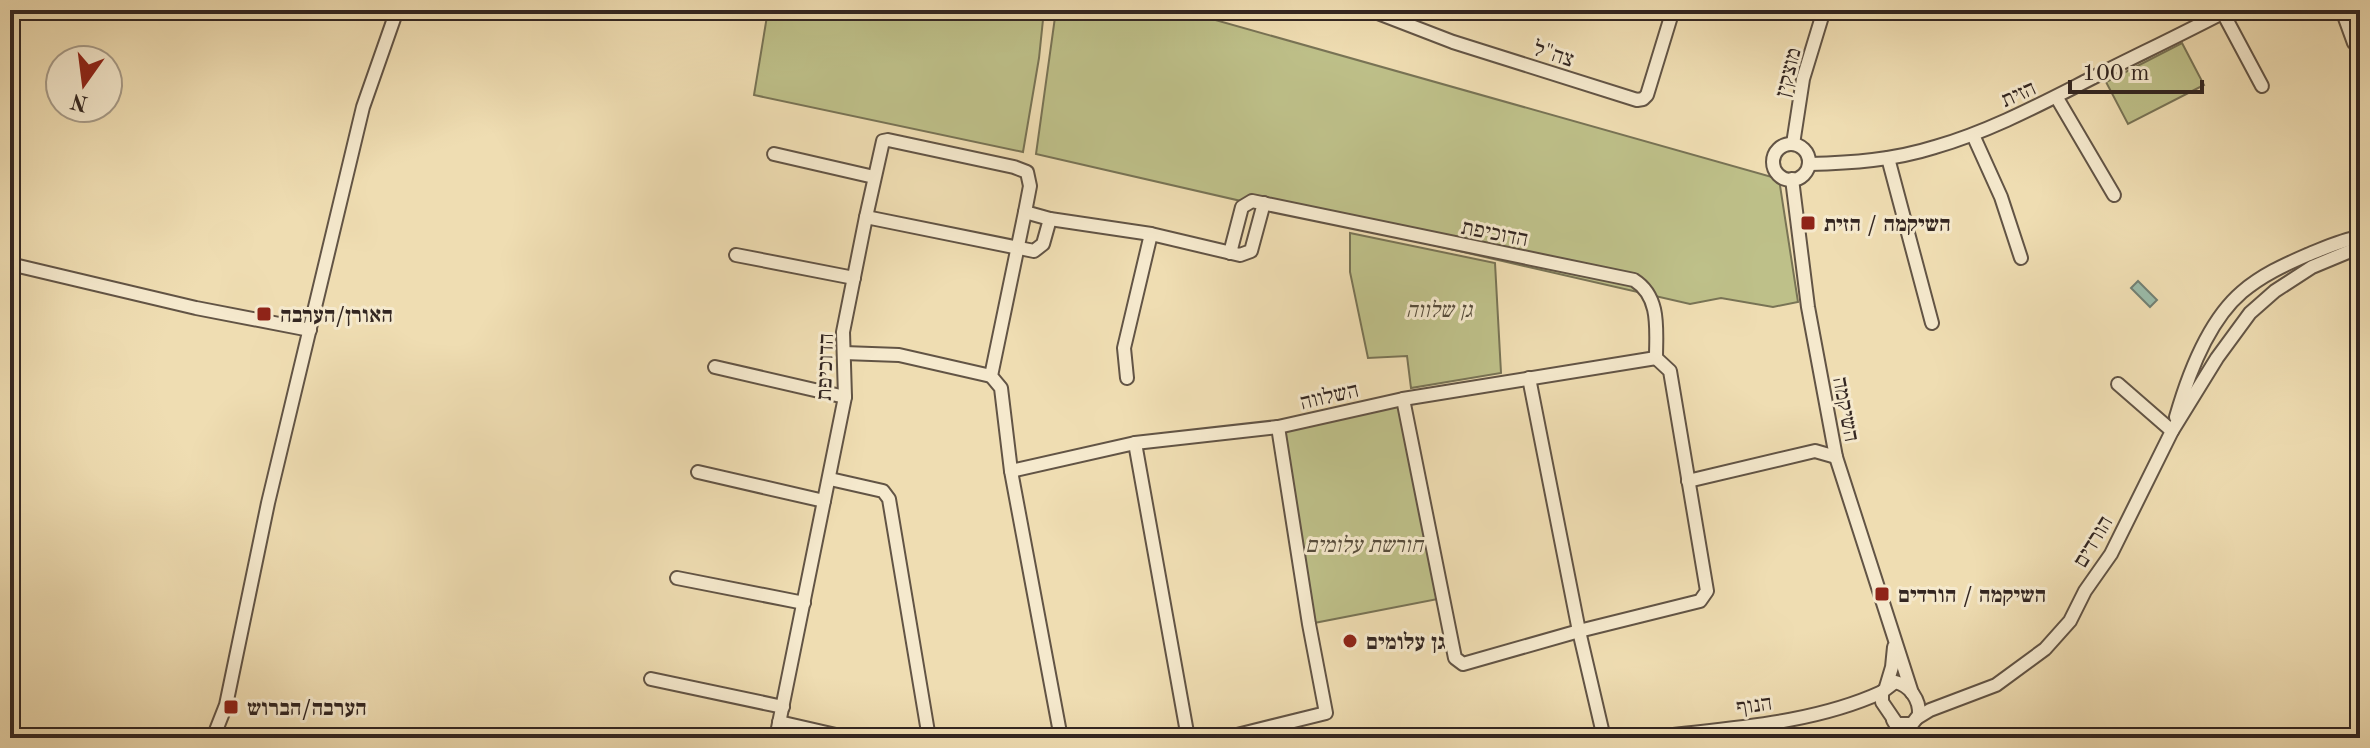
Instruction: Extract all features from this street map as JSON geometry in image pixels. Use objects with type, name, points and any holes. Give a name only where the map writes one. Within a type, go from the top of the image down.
[{"type":"street","points":[[213,738],[226,705],[268,503],[363,107],[397,10]]},
{"type":"street","name":"צה\"ל","points":[[1370,10],[1453,42],[1637,100],[1647,95],[1673,10]]},
{"type":"street","name":"מוצקין","points":[[1793,144],[1803,79],[1824,10]]},
{"type":"street","points":[[2342,10],[2354,43]]},
{"type":"street","points":[[2225,11],[2262,86]]},
{"type":"street","name":"הזית","points":[[1809,164],[1888,158],[1973,135],[2057,98],[2225,11]]},
{"type":"street","points":[[2057,98],[2114,195]]},
{"type":"street","points":[[1973,135],[2001,197],[2021,258]]},
{"type":"street","name":"הדוכיפת","points":[[776,738],[845,397],[843,332],[883,141],[1027,172],[1030,186],[1025,212]]},
{"type":"street","points":[[1793,144],[1805,150],[1809,164],[1801,177],[1792,179],[1780,175],[1774,162],[1781,147],[1793,144]]},
{"type":"street","points":[[774,154],[874,177]]},
{"type":"street","points":[[1888,158],[1932,323]]},
{"type":"street","name":"השיקמה","points":[[1792,179],[1808,307],[1836,457],[1914,696]]},
{"type":"street","points":[[991,376],[1025,212],[1050,219],[1151,234],[1230,253],[1240,255],[1251,251],[1264,203],[1252,201],[1242,207],[1230,253]]},
{"type":"street","name":"הדוכיפת","points":[[1264,203],[1634,280],[1645,287],[1651,297],[1656,358]]},
{"type":"street","points":[[866,217],[1034,251],[1040,249],[1050,219]]},
{"type":"street","points":[[1127,378],[1124,348],[1151,234]]},
{"type":"street","name":"הורדים","points":[[2172,431],[2183,392],[2213,328],[2241,293],[2273,270],[2345,240],[2360,237]]},
{"type":"street","name":"הורדים","points":[[1917,719],[1946,704],[1978,694],[2012,675],[2045,649],[2070,621],[2085,591],[2111,554],[2172,431],[2217,358],[2250,313],[2312,267],[2360,247]]},
{"type":"street","points":[[736,255],[854,278]]},
{"type":"street","points":[[10,264],[196,308],[310,330]]},
{"type":"street","points":[[2255,283],[2267,298]]},
{"type":"street","points":[[844,353],[899,355],[991,376],[1001,388],[1011,471],[1061,738]]},
{"type":"street","points":[[1403,399],[1455,658],[1463,664],[1700,601],[1707,591],[1670,371],[1656,358]]},
{"type":"street","name":"השלווה","points":[[1011,471],[1135,443],[1278,427],[1403,399],[1656,358]]},
{"type":"street","points":[[715,367],[845,397]]},
{"type":"street","points":[[1529,378],[1579,631],[1604,738]]},
{"type":"street","points":[[2118,384],[2172,431]]},
{"type":"street","points":[[1225,738],[1326,713],[1278,427]]},
{"type":"street","points":[[1815,451],[1830,429]]},
{"type":"street","points":[[1135,443],[1188,738]]},
{"type":"street","points":[[1688,481],[1815,451],[1836,457]]},
{"type":"street","points":[[698,472],[824,501]]},
{"type":"street","points":[[830,479],[887,494],[929,738]]},
{"type":"street","points":[[677,578],[804,603]]},
{"type":"street","points":[[1884,706],[1884,689],[1892,667],[1894,640]]},
{"type":"street","points":[[651,679],[783,707]]},
{"type":"street","points":[[1884,689],[1895,682],[1900,683],[1914,696],[1920,710],[1916,738]]},
{"type":"street","name":"הנוף","points":[[1648,738],[1812,716],[1864,700],[1884,689]]},
{"type":"street","name":"הורדים","points":[[1914,696],[1926,703],[1946,704]]},
{"type":"street","points":[[1864,700],[1877,701],[1884,706],[1904,738]]},
{"type":"street","points":[[1893,720],[1897,724],[1907,725],[1917,719]]},
{"type":"street","points":[[779,722],[849,738]]},
{"type":"green space","points":[[768,10],[1044,10],[1023,152],[754,95]]},
{"type":"green space","points":[[1056,10],[1180,10],[1779,179],[1798,302],[1773,307],[1721,298],[1690,304],[1036,154]]},
{"type":"green space","points":[[2182,43],[2204,85],[2128,124],[2106,82]]},
{"type":"green space","name":"גן שלווה","points":[[1350,233],[1495,263],[1501,373],[1411,388],[1407,356],[1368,358],[1350,272]]},
{"type":"green space","name":"חורשת עלומים","points":[[1403,399],[1443,598],[1309,624],[1278,427]]},
{"type":"shaded area","points":[[2138,281],[2157,300],[2150,307],[2131,288]]},
{"type":"place","name":"השיקמה / הזית","points":[[1808,223]]},
{"type":"place","name":"האורן/הערבה","points":[[264,314]]},
{"type":"place","name":"השיקמה / הורדים","points":[[1882,594]]},
{"type":"place","name":"גן עלומים","points":[[1350,641]]},
{"type":"place","name":"הערבה/הברוש","points":[[231,707]]}]
